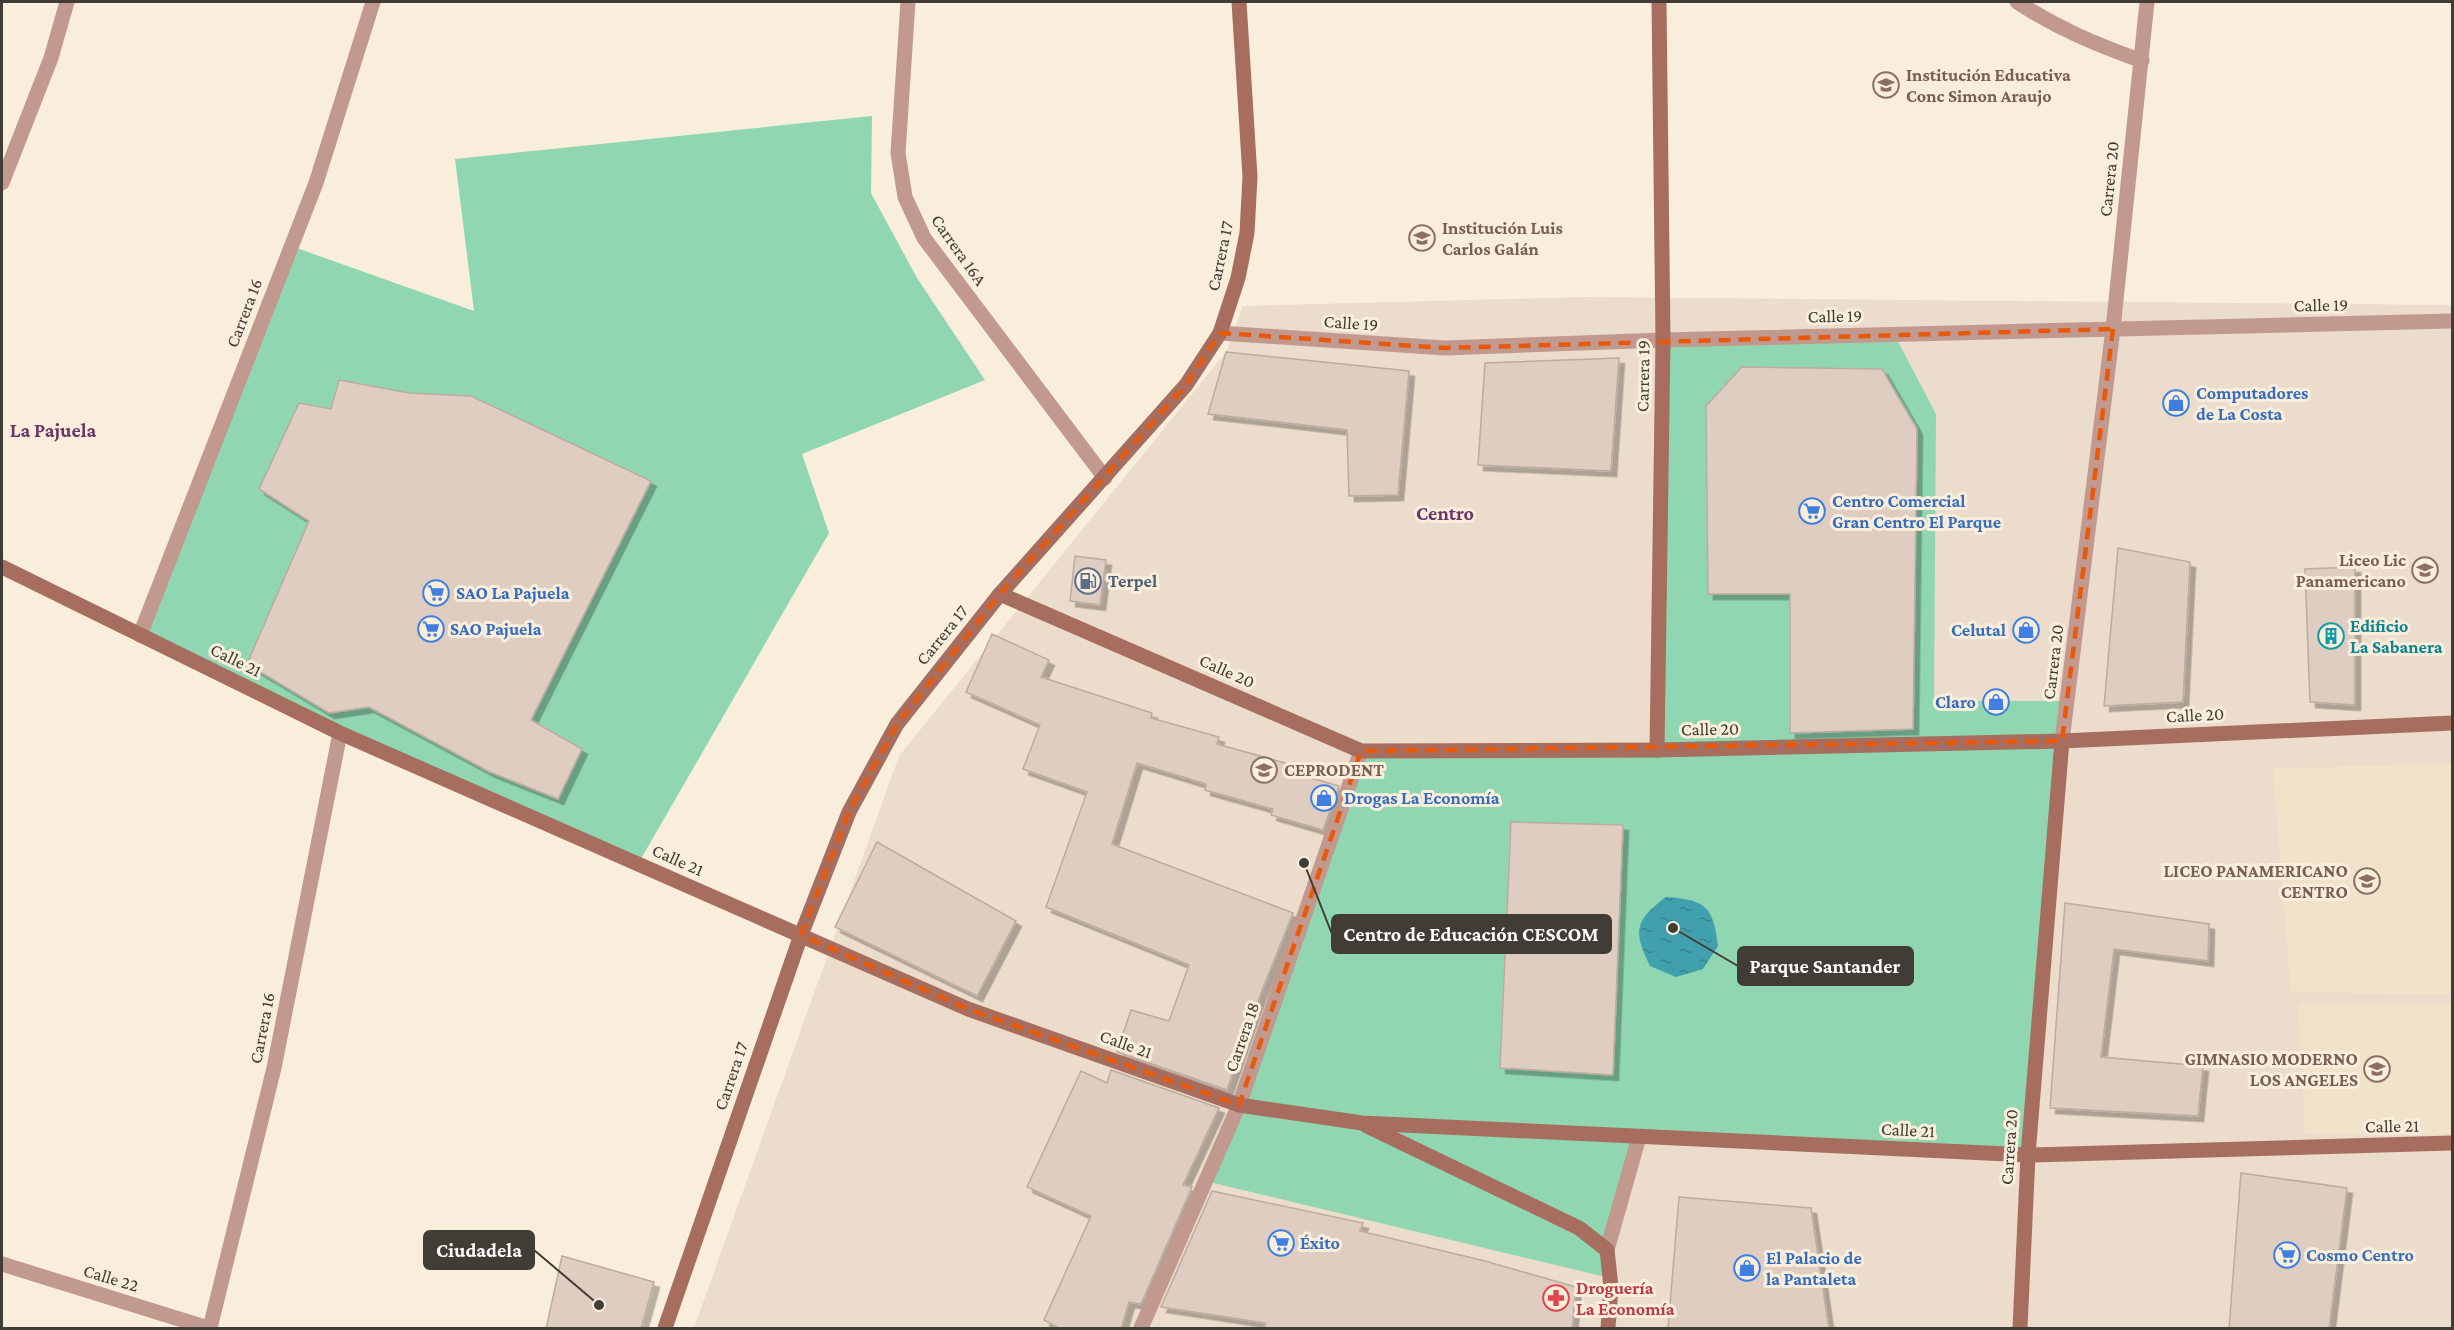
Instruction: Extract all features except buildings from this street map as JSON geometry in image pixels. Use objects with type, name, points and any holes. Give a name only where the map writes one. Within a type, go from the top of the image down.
[{"type":"main road","name":"Carrera 17","points":[[665,1329],[801,935],[849,812],[897,724],[1000,594],[1186,385],[1220,333],[1238,278],[1247,233],[1250,177],[1239,2]]},
{"type":"main road","name":"Carrera 19","points":[[1657,750],[1663,340],[1659,2]]},
{"type":"main road","name":"Calle 21","points":[[2,567],[340,733],[968,1009],[1239,1105],[1362,1123],[2028,1155],[2452,1143]]},
{"type":"main road","name":"Calle 20","points":[[1000,594],[1360,751],[1657,750],[2062,741],[2452,723]]},
{"type":"main road","name":"Carrera 20","points":[[2020,1329],[2028,1155],[2062,741]]},
{"type":"main road","name":"Calle 21","points":[[1362,1123],[1579,1228],[1607,1250]]},
{"type":"main road","points":[[1607,1250],[1611,1287],[1608,1329]]},
{"type":"street","points":[[2,183],[51,58],[67,2]]},
{"type":"street","name":"Carrera 16","points":[[140,635],[316,183],[373,2]]},
{"type":"street","name":"Carrera 16A","points":[[908,2],[898,153],[905,197],[924,238],[1105,478]]},
{"type":"street","points":[[2017,2],[2047,21],[2088,42],[2142,61]]},
{"type":"street","name":"Carrera 20","points":[[2062,741],[2113,329],[2147,2]]},
{"type":"street","name":"Calle 19","points":[[1220,333],[1445,348],[1663,340],[2452,321]]},
{"type":"street","name":"Carrera 16","points":[[209,1329],[274,1068],[340,733]]},
{"type":"street","name":"Carrera 18","points":[[1141,1329],[1239,1105],[1360,751]]},
{"type":"street","points":[[1607,1250],[1639,1137]]},
{"type":"street","name":"Calle 22","points":[[2,1264],[209,1329]]},
{"type":"highlighted area","points":[[2113,329],[2062,741],[1361,751],[1239,1105],[968,1009],[801,935],[849,812],[897,724],[1000,594],[1186,385],[1220,333],[1445,348]]},
{"type":"shaded area","points":[[1587,297],[2452,305],[2452,1328],[694,1328],[899,756],[1226,352],[1243,306]]},
{"type":"shaded area","name":"LICEO PANAMERICANO CENTRO","points":[[2452,764],[2452,994],[2291,993],[2273,768]]},
{"type":"shaded area","name":"GIMNASIO MODERNO LOS ANGELES","points":[[2298,1003],[2452,1003],[2452,1134],[2305,1134]]},
{"type":"green space","points":[[872,116],[871,193],[917,278],[985,380],[802,454],[829,533],[638,864],[140,635],[291,246],[474,311],[455,159]]},
{"type":"green space","points":[[1894,334],[1936,414],[1934,701],[2068,701],[2028,1155],[1639,1137],[1607,1250],[1610,1278],[1205,1181],[1361,751],[1657,746],[1663,340]]},
{"type":"water","points":[[1666,897],[1699,903],[1710,914],[1718,946],[1703,969],[1676,977],[1650,966],[1641,944],[1640,927],[1648,913]]},
{"type":"place","name":"Institución Educativa Conc Simon Araujo","points":[[1886,85]]},
{"type":"place","name":"Institución Luis Carlos Galán","points":[[1422,238]]},
{"type":"place","name":"Computadores de La Costa","points":[[2176,403]]},
{"type":"place","name":"Centro Comercial Gran Centro El Parque","points":[[1812,511]]},
{"type":"place","name":"Liceo Lic Panamericano","points":[[2425,570]]},
{"type":"place","name":"Terpel","points":[[1088,581]]},
{"type":"place","name":"SAO La Pajuela","points":[[436,593]]},
{"type":"place","name":"SAO Pajuela","points":[[431,629]]},
{"type":"place","name":"Celutal","points":[[2026,630]]},
{"type":"place","name":"Edificio La Sabanera","points":[[2331,636]]},
{"type":"place","name":"Claro","points":[[1996,702]]},
{"type":"place","name":"CEPRODENT","points":[[1264,770]]},
{"type":"place","name":"Drogas La Economía","points":[[1324,798]]},
{"type":"place","name":"Centro de Educación CESCOM","points":[[1304,863]]},
{"type":"place","name":"LICEO PANAMERICANO CENTRO","points":[[2367,881]]},
{"type":"place","name":"Parque Santander","points":[[1673,928]]},
{"type":"place","name":"GIMNASIO MODERNO LOS ANGELES","points":[[2377,1069]]},
{"type":"place","name":"Éxito","points":[[1281,1243]]},
{"type":"place","name":"Cosmo Centro","points":[[2287,1255]]},
{"type":"place","name":"El Palacio de la Pantaleta","points":[[1747,1268]]},
{"type":"place","name":"Droguería La Economía","points":[[1556,1298]]},
{"type":"place","name":"Ciudadela","points":[[599,1305]]},
{"type":"district","name":"La Pajuela","points":[[53,430]]},
{"type":"district","name":"Centro","points":[[1445,513]]}]
